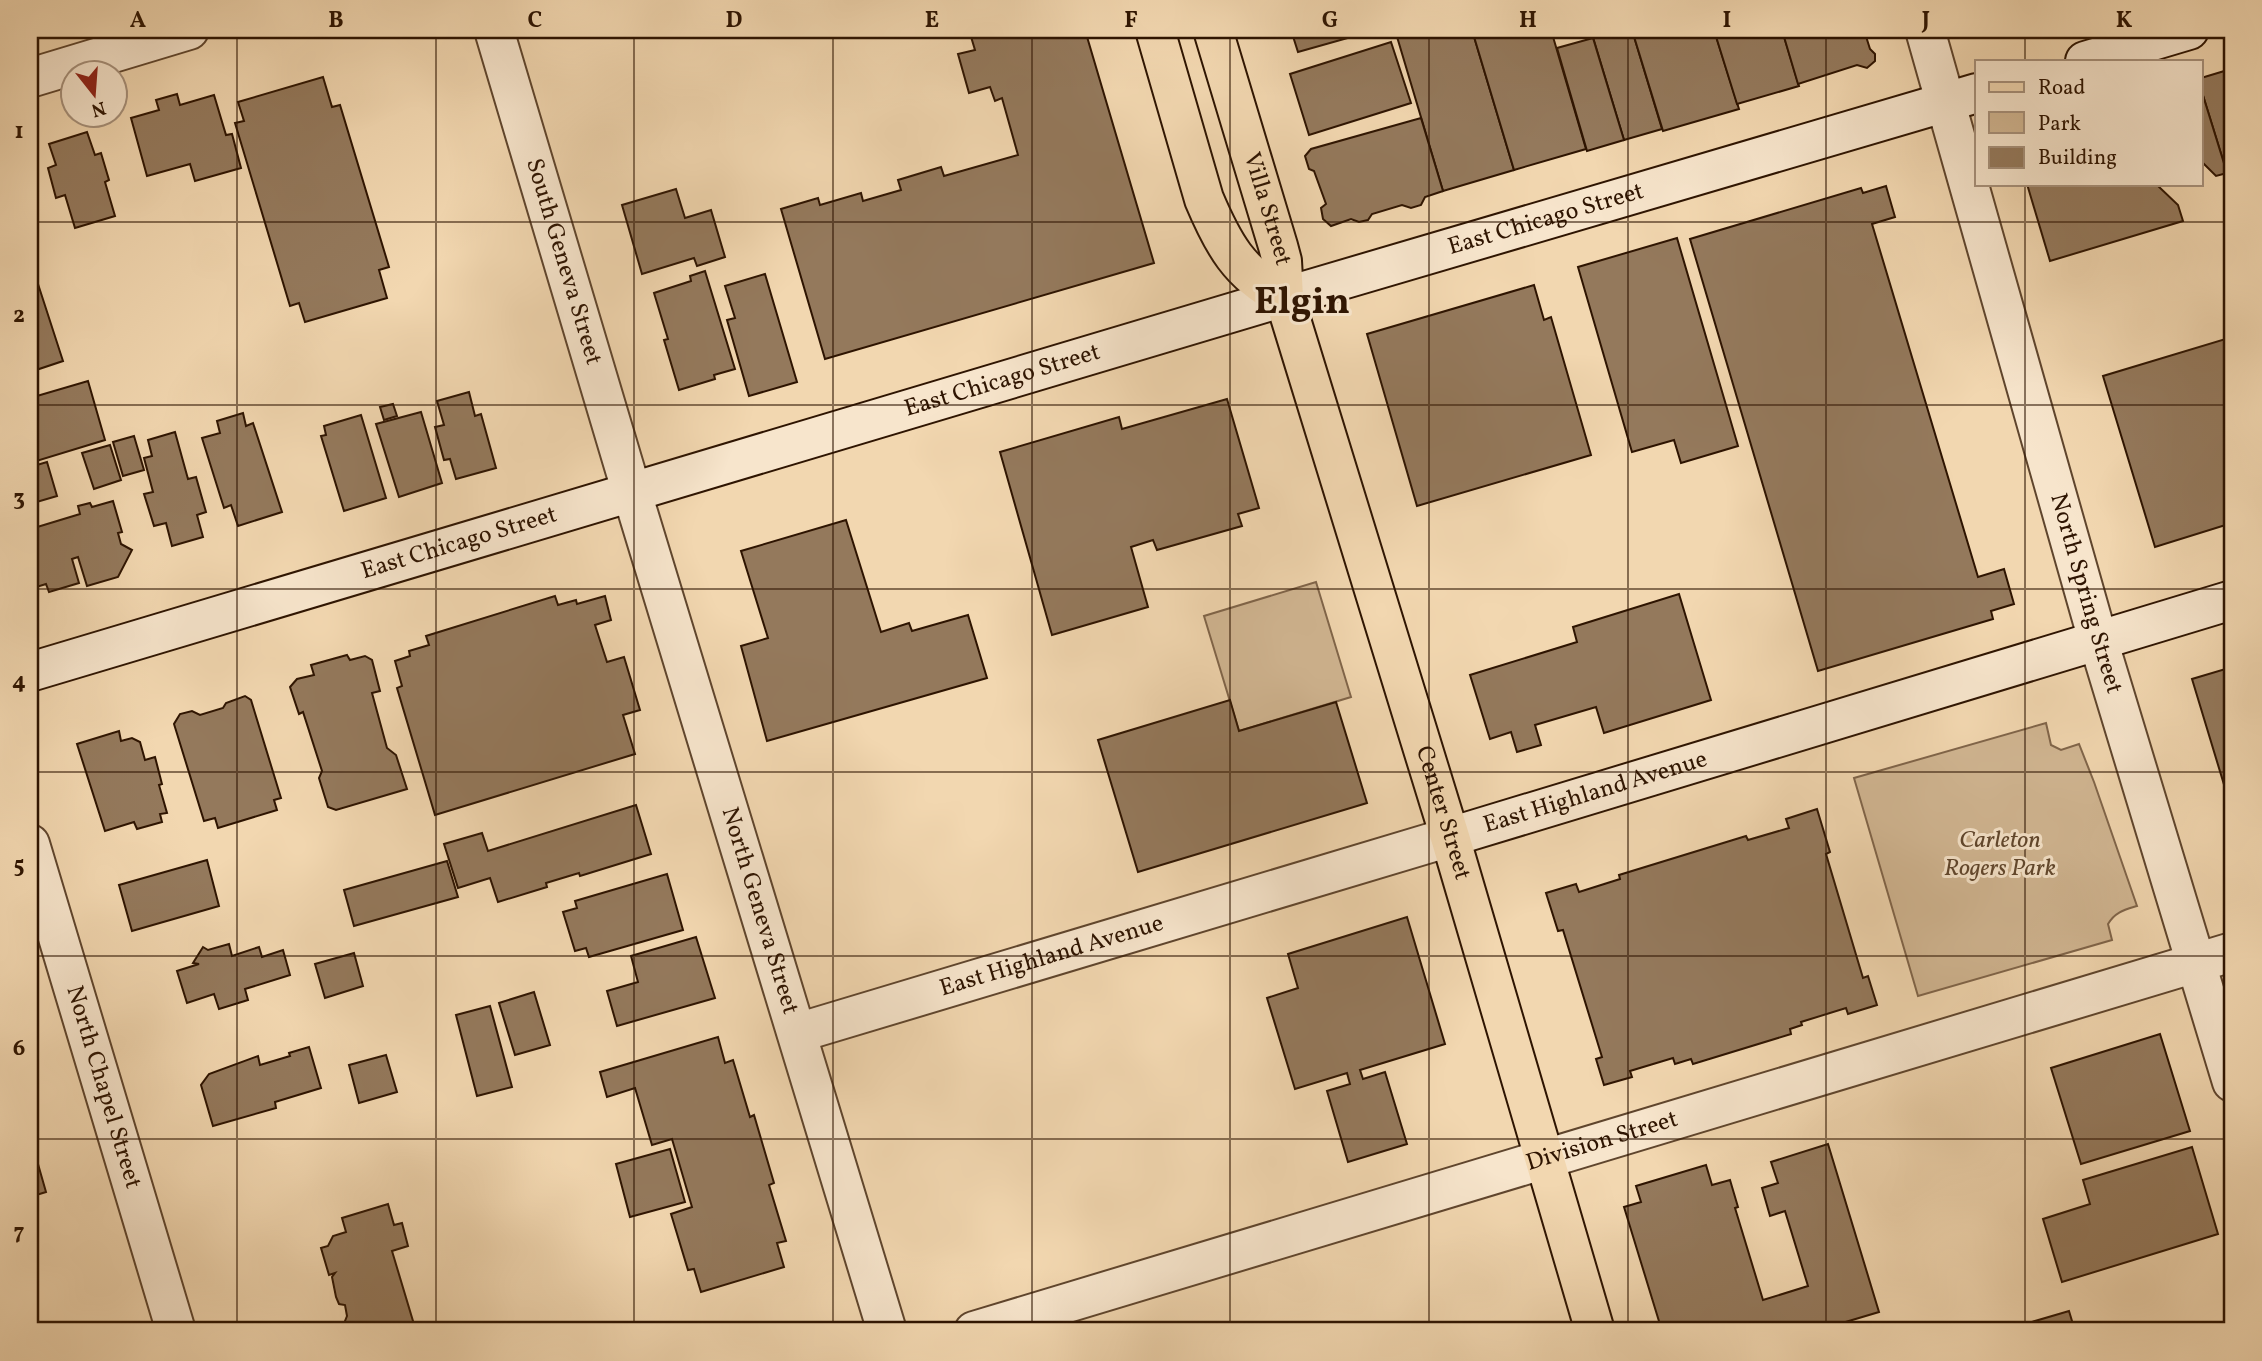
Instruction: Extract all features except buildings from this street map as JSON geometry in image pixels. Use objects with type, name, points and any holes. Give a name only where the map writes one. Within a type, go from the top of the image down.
[{"type":"main road","name":"Villa Street","points":[[1155,30],[1204,199],[1215,224],[1232,255],[1248,275],[1284,297]]},
{"type":"main road","name":"Villa Street","points":[[1213,30],[1282,261],[1284,297]]},
{"type":"main road","name":"Center Street","points":[[1284,297],[1450,837],[1595,1331]]},
{"type":"street","points":[[30,78],[189,30]]},
{"type":"street","name":"South Geneva Street","points":[[494,30],[632,493]]},
{"type":"street","name":"North Spring Street","points":[[1925,30],[1961,98],[1975,153]]},
{"type":"street","points":[[2088,60],[2189,30]]},
{"type":"street","name":"East Chicago Street","points":[[30,672],[1284,297],[1961,98]]},
{"type":"street","name":"North Spring Street","points":[[1983,186],[2098,640],[2232,1082]]},
{"type":"street","name":"North Geneva Street","points":[[632,493],[887,1331]]},
{"type":"street","name":"East Highland Avenue","points":[[797,1033],[2232,600]]},
{"type":"street","name":"North Chapel Street","points":[[30,844],[176,1331]]},
{"type":"street","name":"Division Street","points":[[974,1331],[2232,952]]},
{"type":"green space","points":[[1316,582],[1351,697],[1239,731],[1204,616]]},
{"type":"green space","name":"Carleton Rogers Park","points":[[2046,723],[2051,745],[2061,750],[2079,744],[2137,906],[2120,912],[2108,924],[2112,940],[1918,996],[1854,778]]},
{"type":"district","name":"Elgin","points":[[1302,303]]}]
